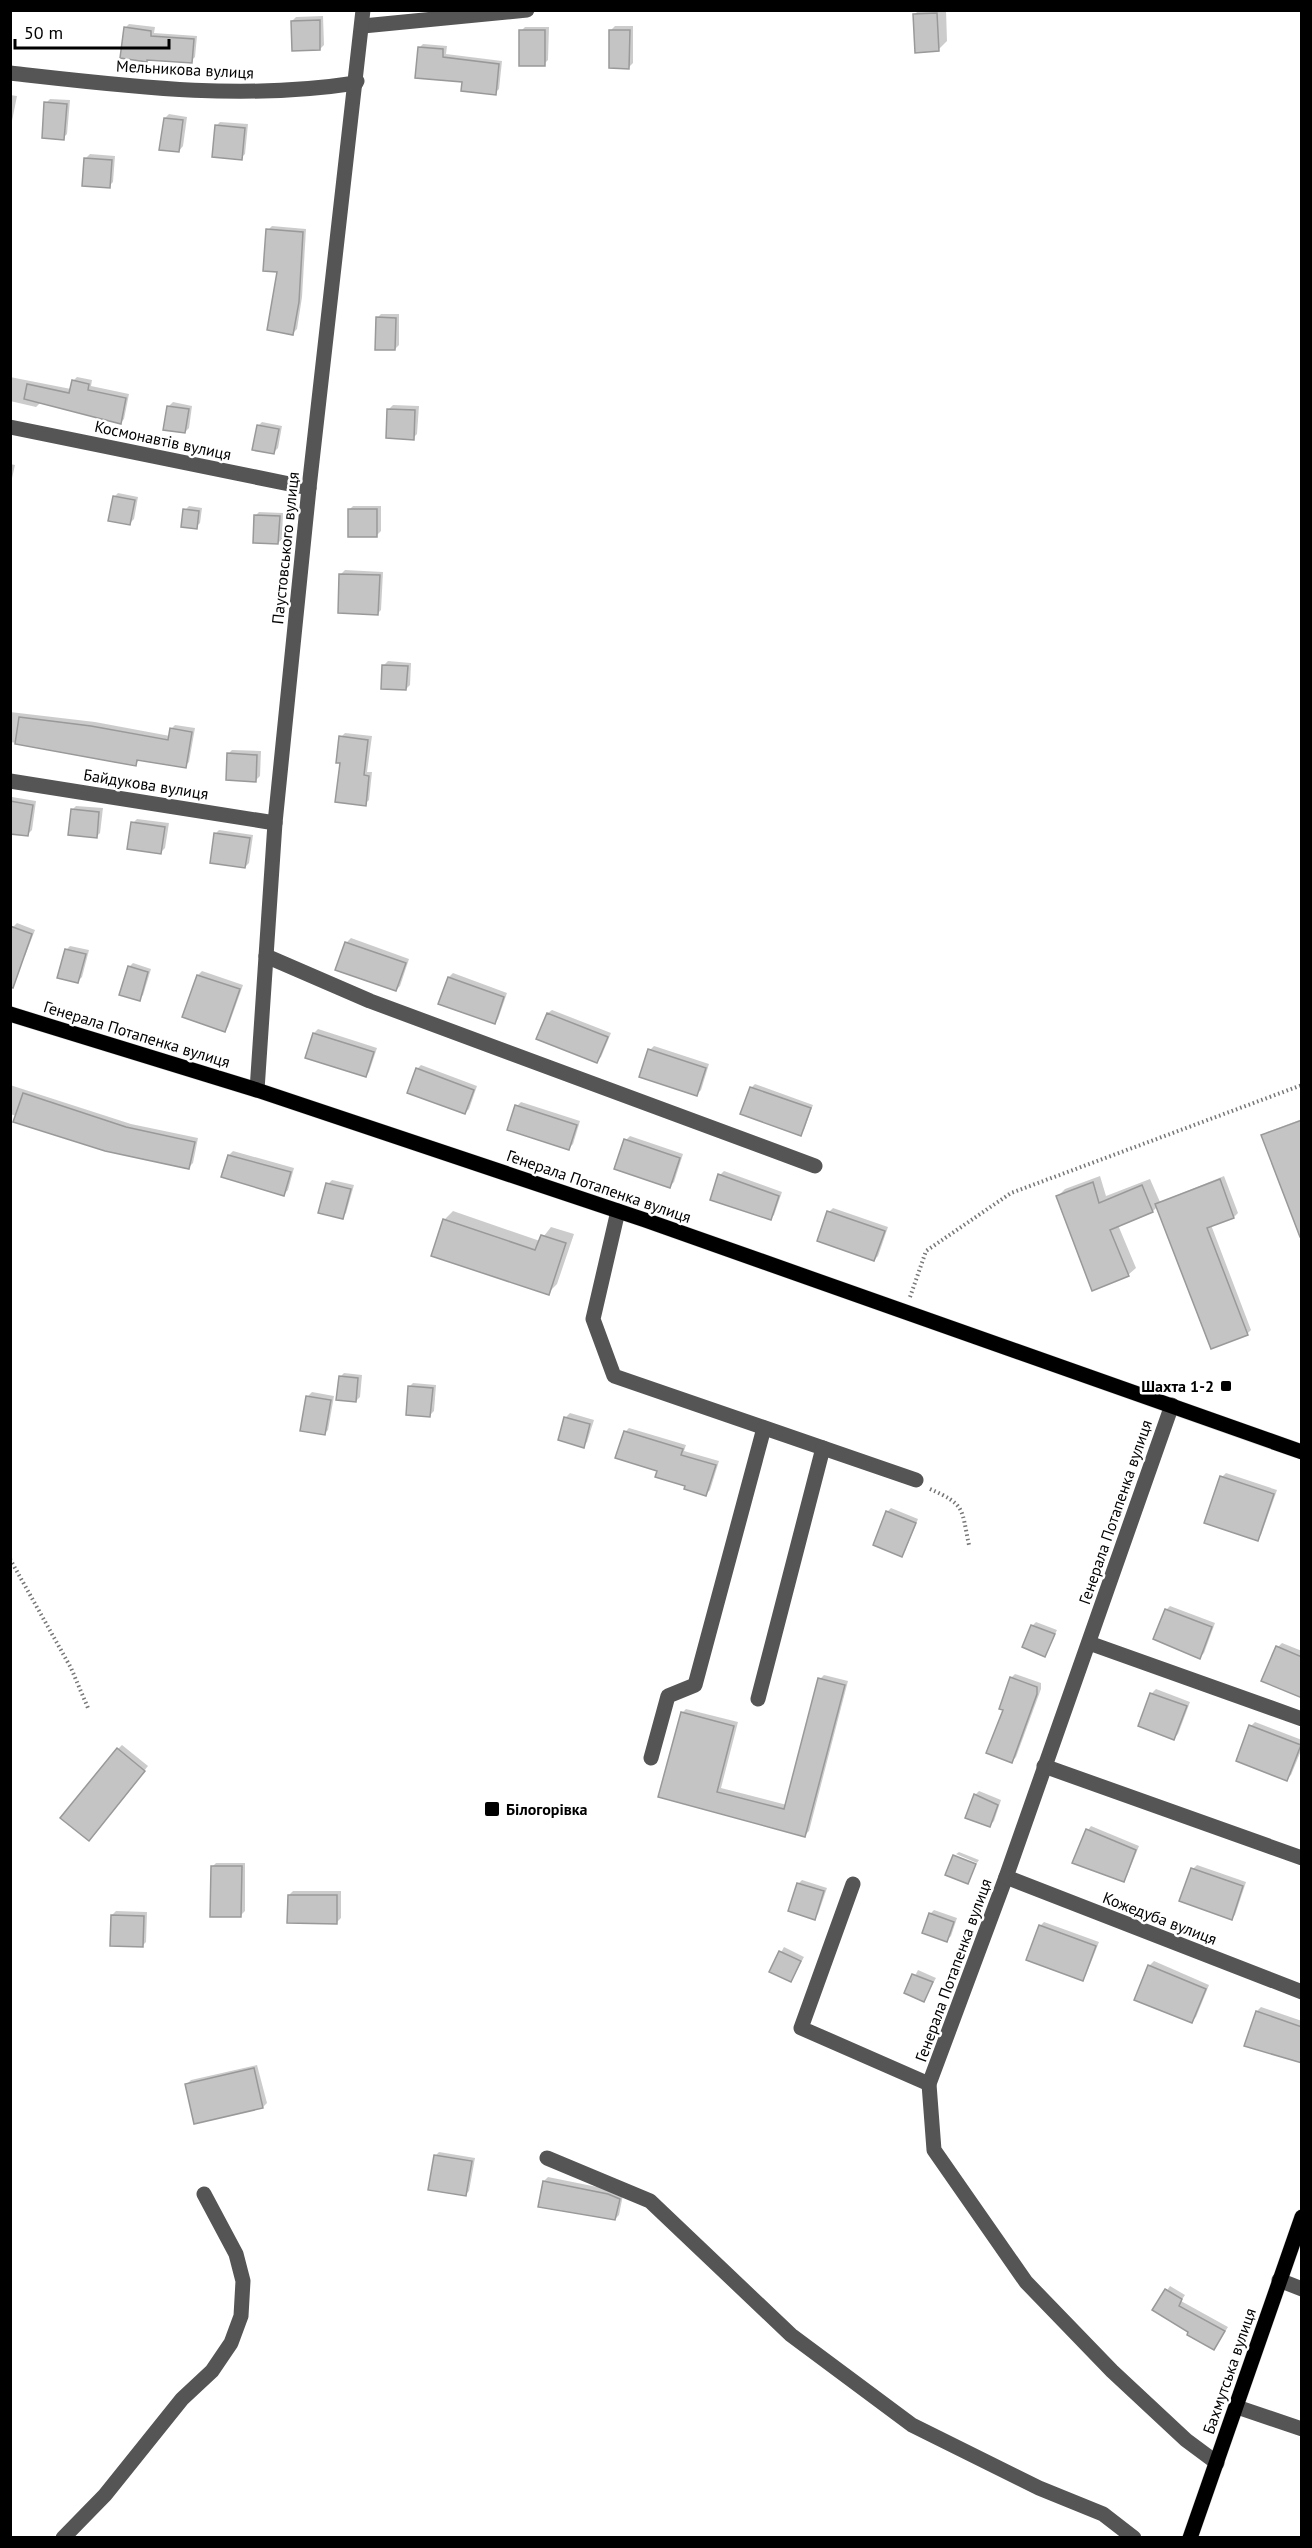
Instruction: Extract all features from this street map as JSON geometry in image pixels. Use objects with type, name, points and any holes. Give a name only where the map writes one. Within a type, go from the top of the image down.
[{"type":"main road","name":"Генерала Потапенка вулиця","points":[[10,1014],[257,1090],[618,1211],[1302,1452]]},
{"type":"main road","name":"Бахмутська вулиця","points":[[1190,2538],[1302,2217]]},
{"type":"street","name":"Паустовського вулиця","points":[[257,1090],[275,823],[309,488],[357,81],[363,10]]},
{"type":"street","points":[[363,26],[527,10]]},
{"type":"street","name":"Мельникова вулиця","points":[[10,73],[161,90],[244,92],[325,87],[357,81]]},
{"type":"street","name":"Космонавтів вулиця","points":[[10,427],[309,488]]},
{"type":"street","name":"Байдукова вулиця","points":[[10,781],[275,823]]},
{"type":"street","points":[[266,956],[370,1001],[815,1166]]},
{"type":"street","points":[[618,1211],[593,1319],[614,1376],[916,1480]]},
{"type":"street","name":"Генерала Потапенка вулиця","points":[[1172,1405],[1006,1877],[929,2084],[934,2150],[1026,2282],[1120,2378],[1186,2440],[1217,2463]]},
{"type":"street","points":[[651,1758],[668,1696],[695,1685],[764,1428]]},
{"type":"street","points":[[758,1699],[823,1448]]},
{"type":"street","points":[[1089,1643],[1302,1719]]},
{"type":"street","points":[[1044,1766],[1302,1858]]},
{"type":"street","name":"Кожедуба вулиця","points":[[1006,1877],[1302,1992]]},
{"type":"street","points":[[853,1884],[801,2028],[929,2084]]},
{"type":"street","points":[[548,2158],[650,2201],[791,2335],[912,2425],[1039,2488],[1103,2514],[1134,2538]]},
{"type":"street","points":[[63,2538],[105,2495],[182,2399],[212,2371],[231,2343],[241,2316],[243,2281],[236,2254],[204,2194]]},
{"type":"street","points":[[1279,2280],[1302,2289]]},
{"type":"street","points":[[1237,2407],[1302,2429]]},
{"type":"path","points":[[905,1311],[926,1251],[1011,1193],[1302,1085]]},
{"type":"path","points":[[916,1480],[948,1496],[958,1507],[964,1516],[969,1545]]},
{"type":"path","points":[[10,1559],[66,1659],[88,1708]]},
{"type":"building","points":[[937,13],[939,51],[915,53],[913,14]]},
{"type":"building","points":[[320,20],[320,50],[292,51],[291,21]]},
{"type":"building","points":[[124,27],[151,31],[151,36],[194,39],[192,63],[147,60],[147,62],[120,58]]},
{"type":"building","points":[[519,30],[545,30],[545,66],[519,66]]},
{"type":"building","points":[[609,30],[630,30],[629,69],[609,68]]},
{"type":"building","points":[[418,47],[443,49],[443,57],[499,64],[496,95],[461,91],[462,82],[415,78]]},
{"type":"building","points":[[44,102],[67,104],[64,140],[42,138]]},
{"type":"building","points":[[164,118],[183,120],[179,152],[159,150]]},
{"type":"building","points":[[215,125],[245,128],[242,160],[212,157]]},
{"type":"building","points":[[84,158],[112,160],[110,188],[82,186]]},
{"type":"building","points":[[266,229],[303,232],[299,302],[293,335],[267,330],[277,272],[263,271]]},
{"type":"building","points":[[376,317],[396,318],[395,350],[375,350]]},
{"type":"building","points":[[72,380],[89,384],[88,390],[126,398],[121,424],[24,399],[27,384],[69,393]]},
{"type":"building","points":[[167,406],[189,409],[185,433],[163,430]]},
{"type":"building","points":[[387,409],[415,410],[414,440],[386,438]]},
{"type":"building","points":[[257,425],[279,429],[274,454],[252,450]]},
{"type":"building","points":[[113,496],[135,500],[130,525],[108,521]]},
{"type":"building","points":[[183,509],[199,511],[197,529],[181,527]]},
{"type":"building","points":[[348,509],[377,509],[377,537],[348,537]]},
{"type":"building","points":[[254,515],[280,516],[278,544],[253,543]]},
{"type":"building","points":[[339,574],[380,575],[378,615],[338,613]]},
{"type":"building","points":[[382,665],[408,666],[406,690],[381,689]]},
{"type":"building","points":[[19,717],[91,726],[168,740],[170,728],[192,732],[186,768],[137,760],[136,766],[15,744]]},
{"type":"building","points":[[339,736],[368,740],[364,775],[369,776],[366,806],[335,802],[340,763],[336,763]]},
{"type":"building","points":[[227,753],[257,755],[256,782],[226,780]]},
{"type":"building","points":[[10,801],[33,805],[28,836],[10,834]]},
{"type":"building","points":[[71,809],[99,812],[97,838],[68,835]]},
{"type":"building","points":[[131,822],[165,827],[161,854],[127,849]]},
{"type":"building","points":[[214,833],[250,838],[245,868],[210,863]]},
{"type":"building","points":[[10,926],[32,934],[13,988],[10,987]]},
{"type":"building","points":[[345,942],[406,963],[396,991],[335,970]]},
{"type":"building","points":[[65,949],[86,954],[78,983],[57,978]]},
{"type":"building","points":[[128,966],[148,972],[140,1001],[119,995]]},
{"type":"building","points":[[197,975],[240,989],[225,1032],[182,1017]]},
{"type":"building","points":[[448,977],[504,997],[495,1024],[438,1004]]},
{"type":"building","points":[[547,1013],[608,1037],[597,1063],[536,1039]]},
{"type":"building","points":[[313,1033],[374,1052],[366,1077],[305,1058]]},
{"type":"building","points":[[648,1049],[706,1068],[697,1096],[639,1077]]},
{"type":"building","points":[[416,1068],[474,1090],[465,1114],[407,1093]]},
{"type":"building","points":[[750,1087],[811,1108],[801,1136],[740,1114]]},
{"type":"building","points":[[23,1093],[126,1127],[195,1142],[189,1169],[105,1151],[13,1122]]},
{"type":"building","points":[[515,1105],[577,1125],[569,1150],[507,1130]]},
{"type":"building","points":[[1302,1120],[1302,1237],[1300,1237],[1261,1135]]},
{"type":"building","points":[[624,1139],[680,1158],[670,1188],[614,1169]]},
{"type":"building","points":[[228,1155],[291,1172],[284,1196],[221,1177]]},
{"type":"building","points":[[718,1174],[779,1196],[771,1220],[710,1200]]},
{"type":"building","points":[[1220,1179],[1234,1218],[1207,1228],[1248,1335],[1211,1349],[1155,1204]]},
{"type":"building","points":[[1093,1182],[1099,1203],[1142,1185],[1153,1212],[1110,1230],[1129,1276],[1092,1291],[1056,1196]]},
{"type":"building","points":[[326,1183],[351,1189],[343,1219],[318,1213]]},
{"type":"building","points":[[827,1211],[885,1231],[874,1261],[817,1241]]},
{"type":"building","points":[[443,1219],[535,1250],[541,1235],[566,1243],[549,1295],[431,1256]]},
{"type":"building","points":[[339,1376],[358,1378],[356,1402],[336,1400]]},
{"type":"building","points":[[408,1386],[433,1388],[430,1417],[406,1415]]},
{"type":"building","points":[[306,1396],[331,1400],[325,1435],[300,1431]]},
{"type":"building","points":[[564,1417],[590,1424],[584,1448],[558,1440]]},
{"type":"building","points":[[624,1431],[683,1449],[681,1455],[716,1465],[706,1496],[684,1489],[685,1486],[655,1477],[657,1471],[615,1458]]},
{"type":"building","points":[[1220,1476],[1274,1494],[1258,1541],[1204,1523]]},
{"type":"building","points":[[886,1511],[916,1523],[902,1557],[873,1545]]},
{"type":"building","points":[[1165,1609],[1212,1627],[1200,1659],[1153,1639]]},
{"type":"building","points":[[1031,1625],[1055,1634],[1045,1657],[1022,1647]]},
{"type":"building","points":[[1276,1646],[1302,1657],[1302,1698],[1261,1681]]},
{"type":"building","points":[[1010,1677],[1037,1687],[1037,1694],[1012,1763],[986,1753],[1003,1710],[999,1709]]},
{"type":"building","points":[[818,1678],[845,1685],[805,1837],[658,1797],[681,1712],[734,1726],[717,1792],[784,1809]]},
{"type":"building","points":[[1150,1693],[1187,1706],[1174,1740],[1138,1726]]},
{"type":"building","points":[[1249,1725],[1301,1745],[1287,1781],[1236,1761]]},
{"type":"building","points":[[117,1748],[145,1771],[89,1841],[60,1818]]},
{"type":"building","points":[[974,1794],[998,1805],[990,1827],[965,1818]]},
{"type":"building","points":[[1086,1829],[1136,1850],[1124,1882],[1072,1863]]},
{"type":"building","points":[[953,1855],[976,1864],[968,1884],[945,1875]]},
{"type":"building","points":[[211,1866],[242,1866],[241,1917],[210,1917]]},
{"type":"building","points":[[1191,1868],[1243,1886],[1232,1920],[1179,1901]]},
{"type":"building","points":[[797,1883],[824,1891],[815,1920],[788,1911]]},
{"type":"building","points":[[288,1895],[337,1895],[337,1924],[287,1923]]},
{"type":"building","points":[[929,1913],[954,1922],[947,1942],[922,1933]]},
{"type":"building","points":[[111,1915],[144,1916],[143,1947],[110,1946]]},
{"type":"building","points":[[1039,1925],[1096,1946],[1083,1981],[1026,1960]]},
{"type":"building","points":[[779,1951],[801,1961],[791,1982],[769,1972]]},
{"type":"building","points":[[1148,1965],[1206,1989],[1192,2023],[1134,2000]]},
{"type":"building","points":[[912,1974],[933,1982],[924,2002],[904,1993]]},
{"type":"building","points":[[1256,2011],[1302,2027],[1302,2063],[1244,2046]]},
{"type":"building","points":[[254,2068],[263,2108],[194,2124],[185,2084]]},
{"type":"building","points":[[434,2155],[472,2161],[466,2196],[428,2190]]},
{"type":"building","points":[[543,2181],[608,2194],[620,2199],[615,2220],[538,2207]]},
{"type":"building","points":[[1165,2289],[1182,2299],[1179,2306],[1225,2331],[1214,2350],[1187,2335],[1188,2332],[1152,2310]]},
{"type":"place","name":"Шахта 1-2","points":[[1226,1386]]},
{"type":"place","name":"Білогорівка","points":[[492,1809]]}]
